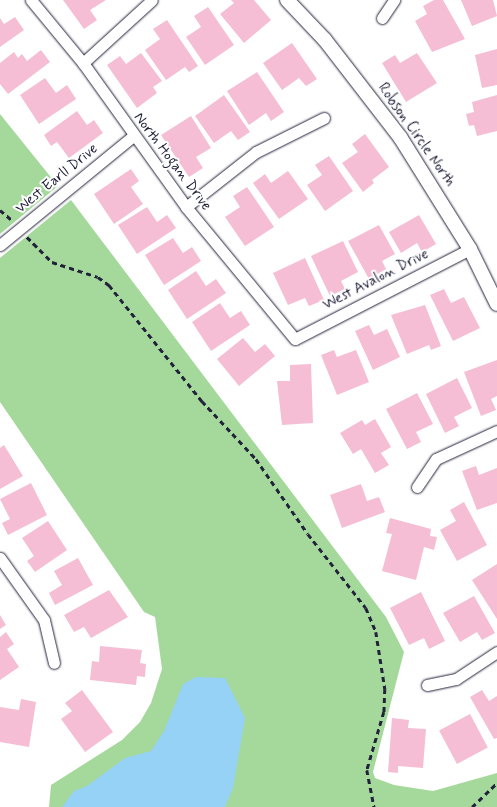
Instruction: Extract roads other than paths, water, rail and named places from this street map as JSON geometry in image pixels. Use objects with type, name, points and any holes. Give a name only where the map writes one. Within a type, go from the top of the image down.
[{"type":"street","name":"North Hogan Drive","points":[[31,0],[83,64],[133,136],[186,207],[295,339]]},
{"type":"street","points":[[83,64],[152,0]]},
{"type":"street","name":"Robson Circle North","points":[[287,0],[325,40],[380,110],[422,168],[470,249],[497,304]]},
{"type":"street","points":[[382,18],[394,0]]},
{"type":"street","points":[[186,207],[256,152],[324,118]]},
{"type":"street","name":"West Earll Drive","points":[[0,245],[133,136]]},
{"type":"street","name":"West Avalon Drive","points":[[295,339],[470,249]]},
{"type":"street","points":[[417,487],[436,459],[497,432]]},
{"type":"street","points":[[0,558],[44,620],[54,663]]},
{"type":"street","points":[[427,685],[456,679],[497,652]]},
{"type":"water","points":[[196,677],[225,678],[245,718],[233,788],[225,807],[62,807],[74,791],[87,786],[125,758],[151,751],[164,731],[183,684]]}]
